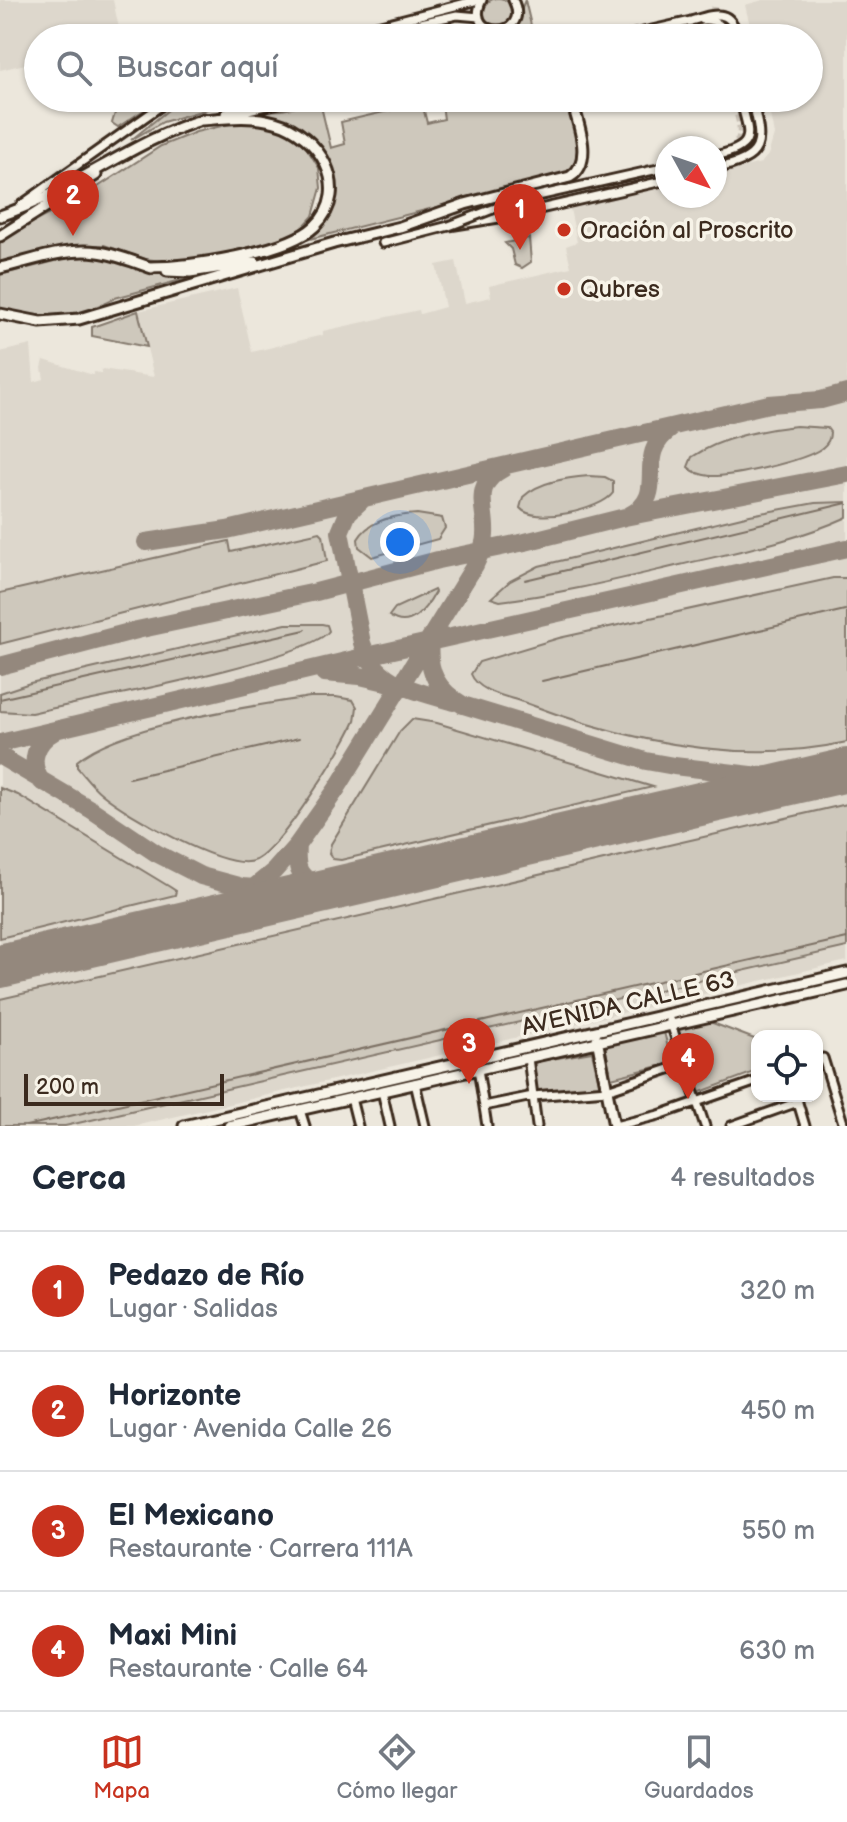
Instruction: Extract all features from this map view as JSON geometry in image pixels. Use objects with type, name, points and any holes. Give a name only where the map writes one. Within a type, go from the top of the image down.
[{"type":"main road","points":[[0,216],[173,129],[232,112]]},
{"type":"main road","points":[[0,314],[40,322],[79,319],[136,300],[400,227],[465,204],[572,176],[580,168],[584,157],[574,112]]},
{"type":"main road","points":[[149,267],[189,265],[284,243],[316,225],[329,204],[332,181],[327,164],[316,148],[299,133],[280,123],[253,117],[202,120]]},
{"type":"main road","points":[[0,236],[146,143]]},
{"type":"main road","points":[[0,268],[61,253],[83,251],[104,253],[168,272],[190,272],[283,258]]},
{"type":"main road","name":"AVENIDA CALLE 63","points":[[184,1126],[597,1037],[847,973]]},
{"type":"main road","name":"AVENIDA CALLE 63","points":[[670,1020],[847,985]]},
{"type":"main road","points":[[597,1037],[614,1126]]},
{"type":"main road","name":"AVENIDA CALLE 63","points":[[235,1125],[271,1121],[300,1110],[528,1058],[597,1037]]},
{"type":"street","points":[[385,24],[480,0],[478,11],[484,24]]},
{"type":"street","points":[[511,24],[515,19],[516,2]]},
{"type":"street","points":[[417,24],[457,15],[479,17]]},
{"type":"street","points":[[678,24],[710,15],[725,16],[734,24]]},
{"type":"street","points":[[691,21],[713,20],[718,24]]},
{"type":"street","points":[[11,212],[152,112]]},
{"type":"street","points":[[727,154],[735,152],[746,141],[748,132],[743,112]]},
{"type":"street","points":[[727,166],[743,162],[757,148],[760,134],[755,112]]},
{"type":"street","points":[[449,226],[511,202],[655,170]]},
{"type":"street","points":[[383,243],[655,183]]},
{"type":"street","points":[[670,1020],[705,1126]]},
{"type":"street","points":[[528,1058],[537,1126]]},
{"type":"street","points":[[484,1106],[533,1096],[607,1090],[684,1064]]},
{"type":"street","points":[[823,1067],[844,1126]]},
{"type":"street","points":[[478,1069],[487,1126]]},
{"type":"street","points":[[415,1083],[425,1126]]},
{"type":"street","points":[[614,1126],[641,1121],[751,1083]]},
{"type":"street","points":[[382,1091],[390,1126]]},
{"type":"street","points":[[351,1098],[358,1126]]},
{"type":"street","points":[[731,1126],[790,1102]]},
{"type":"street","points":[[798,1102],[805,1126]]},
{"type":"street","points":[[300,1110],[305,1126]]},
{"type":"shaded area","points":[[493,-1],[503,-1],[511,7],[511,17],[505,24],[491,24],[485,17],[485,7]]},
{"type":"shaded area","points":[[0,0],[113,0],[118,24],[24,24],[24,64],[0,70]]},
{"type":"shaded area","points":[[525,0],[531,24],[518,24]]},
{"type":"shaded area","points":[[763,0],[847,0],[847,961],[134,1126],[0,1126],[0,352],[31,345],[34,382],[44,379],[44,360],[93,375],[94,372],[101,373],[102,369],[154,377],[138,311],[237,288],[252,352],[323,335],[323,331],[445,307],[436,265],[456,261],[465,303],[491,297],[489,286],[571,267],[566,246],[577,242],[570,209],[655,188],[655,208],[727,208],[727,171],[761,163],[768,155],[774,135],[770,112],[823,112],[823,24],[750,24],[745,5]]},
{"type":"shaded area","points":[[141,112],[118,127],[112,123],[115,113]]},
{"type":"shaded area","points":[[166,112],[197,112],[163,122],[131,140]]},
{"type":"shaded area","points":[[238,112],[322,112],[331,148],[345,144],[341,122],[384,112],[424,112],[427,123],[444,119],[443,112],[570,112],[577,146],[575,164],[570,173],[302,241],[319,227],[334,180],[329,161],[319,144],[291,124],[272,116]]},
{"type":"shaded area","points":[[243,121],[266,123],[286,131],[306,147],[319,168],[321,188],[313,216],[283,240],[179,263],[145,259],[104,245],[74,245],[0,262],[0,240],[87,194],[161,146],[196,132]]},
{"type":"shaded area","points":[[529,238],[531,262],[522,268],[515,265],[511,249],[505,243]]},
{"type":"shaded area","points":[[83,254],[100,255],[165,274],[192,277],[115,298],[85,312],[59,318],[0,310],[0,275]]},
{"type":"shaded area","points":[[138,311],[147,347],[92,336],[92,327]]},
{"type":"shaded area","points":[[796,426],[827,428],[830,432],[828,441],[813,453],[751,471],[710,476],[688,467],[692,457],[729,439]]},
{"type":"shaded area","points":[[589,476],[613,481],[613,493],[595,505],[567,513],[539,515],[520,508],[523,497],[537,487],[563,479]]},
{"type":"shaded area","points":[[847,502],[847,517],[763,546],[568,590],[500,601],[491,598],[510,581],[539,566],[750,515],[815,503]]},
{"type":"shaded area","points":[[417,514],[442,518],[445,528],[438,539],[372,557],[359,547],[358,539],[376,523],[392,517]]},
{"type":"shaded area","points":[[320,532],[327,561],[0,644],[0,593],[229,541],[231,552]]},
{"type":"shaded area","points":[[833,578],[847,578],[847,742],[806,749],[765,751],[683,746],[562,716],[486,689],[471,674],[479,662],[559,638]]},
{"type":"shaded area","points":[[434,590],[427,605],[416,616],[404,621],[389,616],[395,608]]},
{"type":"shaded area","points":[[286,624],[322,624],[327,625],[329,631],[312,642],[280,654],[190,679],[31,713],[0,711],[0,693],[30,683]]},
{"type":"shaded area","points":[[310,697],[353,700],[357,707],[355,721],[295,818],[256,860],[242,862],[223,858],[153,827],[95,788],[77,767],[77,761],[96,748],[153,727]]},
{"type":"shaded area","points":[[412,719],[437,723],[653,787],[341,860],[333,859],[329,853],[331,844],[400,731]]},
{"type":"shaded area","points":[[0,788],[18,795],[170,887],[176,891],[175,895],[0,938]]},
{"type":"shaded area","points":[[847,804],[847,947],[65,1126],[0,1126],[0,999]]},
{"type":"shaded area","points":[[710,1022],[751,1038],[751,1073],[698,1093],[677,1029]]},
{"type":"shaded area","points":[[664,1032],[672,1063],[611,1078],[605,1045]]},
{"type":"shaded area","points":[[592,1052],[600,1086],[537,1091],[534,1062]]},
{"type":"waterway","points":[[525,580],[847,503]]},
{"type":"waterway","points":[[542,681],[845,610]]},
{"type":"waterway","points":[[0,699],[305,630]]},
{"type":"waterway","points":[[129,778],[299,738]]},
{"type":"waterway","points":[[26,1126],[847,938]]},
{"type":"taxiway","points":[[146,542],[227,530],[769,404],[821,400],[847,393]]},
{"type":"taxiway","points":[[630,515],[642,506],[648,496],[653,451],[671,429]]},
{"type":"taxiway","points":[[175,926],[252,889],[274,871],[297,845],[336,790],[475,565],[485,539],[484,490],[487,482],[504,468]]},
{"type":"taxiway","points":[[0,666],[137,630],[316,592],[625,517],[847,474]]},
{"type":"taxiway","points":[[361,501],[348,513],[340,532],[362,643],[368,657],[398,684],[453,702]]},
{"type":"taxiway","points":[[0,743],[367,656],[847,548]]},
{"type":"taxiway","points":[[430,642],[430,662],[436,679],[446,693],[463,705],[646,761],[760,776],[847,768]]},
{"type":"taxiway","points":[[324,673],[360,676],[390,683]]},
{"type":"taxiway","points":[[42,782],[35,768],[36,754],[38,747],[55,731]]},
{"type":"taxiway","points":[[0,756],[92,810],[156,853],[201,876],[242,887],[315,893]]},
{"type":"taxiway","points":[[297,845],[297,863],[301,874],[324,891]]},
{"type":"runway","points":[[0,966],[847,770]]},
{"type":"tunnel","points":[[710,10],[722,12],[729,18]]},
{"type":"tunnel","points":[[729,149],[739,139],[737,112]]},
{"type":"tunnel","points":[[727,157],[746,146],[751,134],[750,126]]},
{"type":"tunnel","points":[[646,168],[655,166]]},
{"type":"tunnel","points":[[446,218],[517,197]]},
{"type":"place","name":"Oración al Proscrito","points":[[564,230]]},
{"type":"place","name":"Horizonte","points":[[73,236]]},
{"type":"place","name":"Pedazo de Río","points":[[520,250]]},
{"type":"place","name":"Qubres","points":[[564,289]]},
{"type":"place","name":"El Mexicano","points":[[469,1084]]},
{"type":"place","name":"Maxi Mini","points":[[688,1099]]}]
